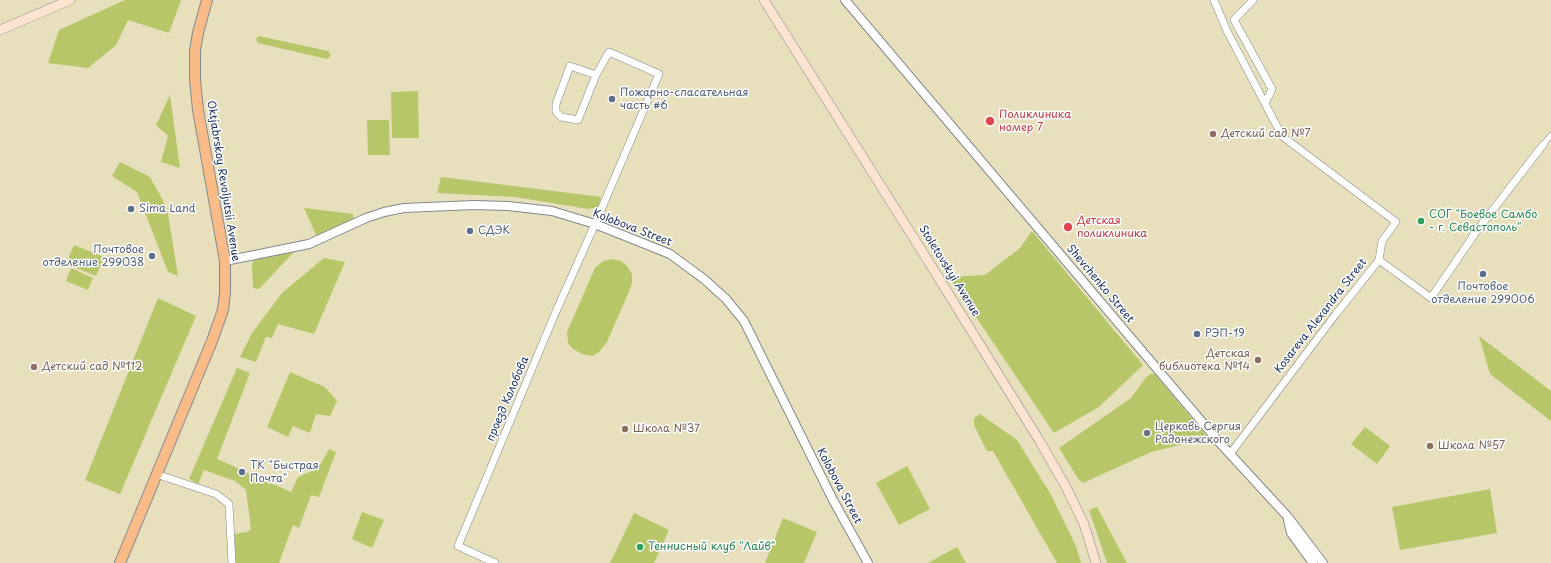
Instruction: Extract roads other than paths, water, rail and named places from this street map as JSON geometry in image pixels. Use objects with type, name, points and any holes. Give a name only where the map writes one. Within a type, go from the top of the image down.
[{"type":"main road","points":[[0,30],[70,0]]},
{"type":"main road","name":"Oktjabrskoy Revoljutsii Avenue","points":[[120,563],[219,325],[225,293],[225,260],[198,110],[195,79],[195,51],[206,0]]},
{"type":"main road","name":"Stoletovskyi Avenue","points":[[764,0],[1039,440],[1066,487],[1084,524],[1096,563]]},
{"type":"street","name":"Shevchenko Street","points":[[845,0],[1230,454],[1288,517],[1323,563]]},
{"type":"street","points":[[1214,0],[1227,31],[1282,136],[1396,222],[1382,241],[1379,260]]},
{"type":"street","points":[[1253,0],[1234,20],[1272,89],[1265,104]]},
{"type":"street","points":[[595,224],[659,74],[609,52],[596,75],[578,120],[561,117],[556,112],[556,104],[570,66],[596,75]]},
{"type":"street","points":[[1543,145],[1551,135]]},
{"type":"street","name":"Kosareva Alexandra Street","points":[[1230,454],[1340,308],[1379,260],[1431,298],[1478,229],[1543,145]]},
{"type":"street","name":"Kolobova Street","points":[[225,260],[310,244],[366,218],[384,212],[404,208],[474,205],[508,206],[552,211],[595,224],[670,254],[704,279],[726,299],[744,321],[826,486],[868,563]]},
{"type":"street","name":"проезд Колобова","points":[[495,563],[458,546],[554,316],[595,224]]},
{"type":"street","points":[[156,474],[216,494],[229,504],[232,563]]},
{"type":"street","points":[[1288,517],[1291,533],[1313,563]]},
{"type":"place","name":"Пожарно-спасательная часть #6","points":[[612,99]]},
{"type":"place","name":"Поликлиника номер 7","points":[[990,121]]},
{"type":"place","name":"Детский сад №7","points":[[1213,134]]},
{"type":"place","name":"Sima Land","points":[[131,209]]},
{"type":"place","name":"СОГ \"Боевое Самбо - г. Севастополь\"","points":[[1421,221]]},
{"type":"place","name":"Детская поликлиника","points":[[1068,227]]},
{"type":"place","name":"СДЭК","points":[[470,231]]},
{"type":"place","name":"Почтовое отделение 299038","points":[[152,256]]},
{"type":"place","name":"Почтовое отделение 299006","points":[[1483,274]]},
{"type":"place","name":"РЭП-19","points":[[1197,334]]},
{"type":"place","name":"Детская библиотека №14","points":[[1258,360]]},
{"type":"place","name":"Детский сад №112","points":[[34,367]]},
{"type":"place","name":"Школа №37","points":[[625,429]]},
{"type":"place","name":"Церковь Сергия Радонежского","points":[[1147,433]]},
{"type":"place","name":"Школа №57","points":[[1430,446]]},
{"type":"place","name":"ТК \"Быстрая Почта\"","points":[[242,472]]},
{"type":"place","name":"Теннисный клуб \"Лайв\"","points":[[640,547]]}]
